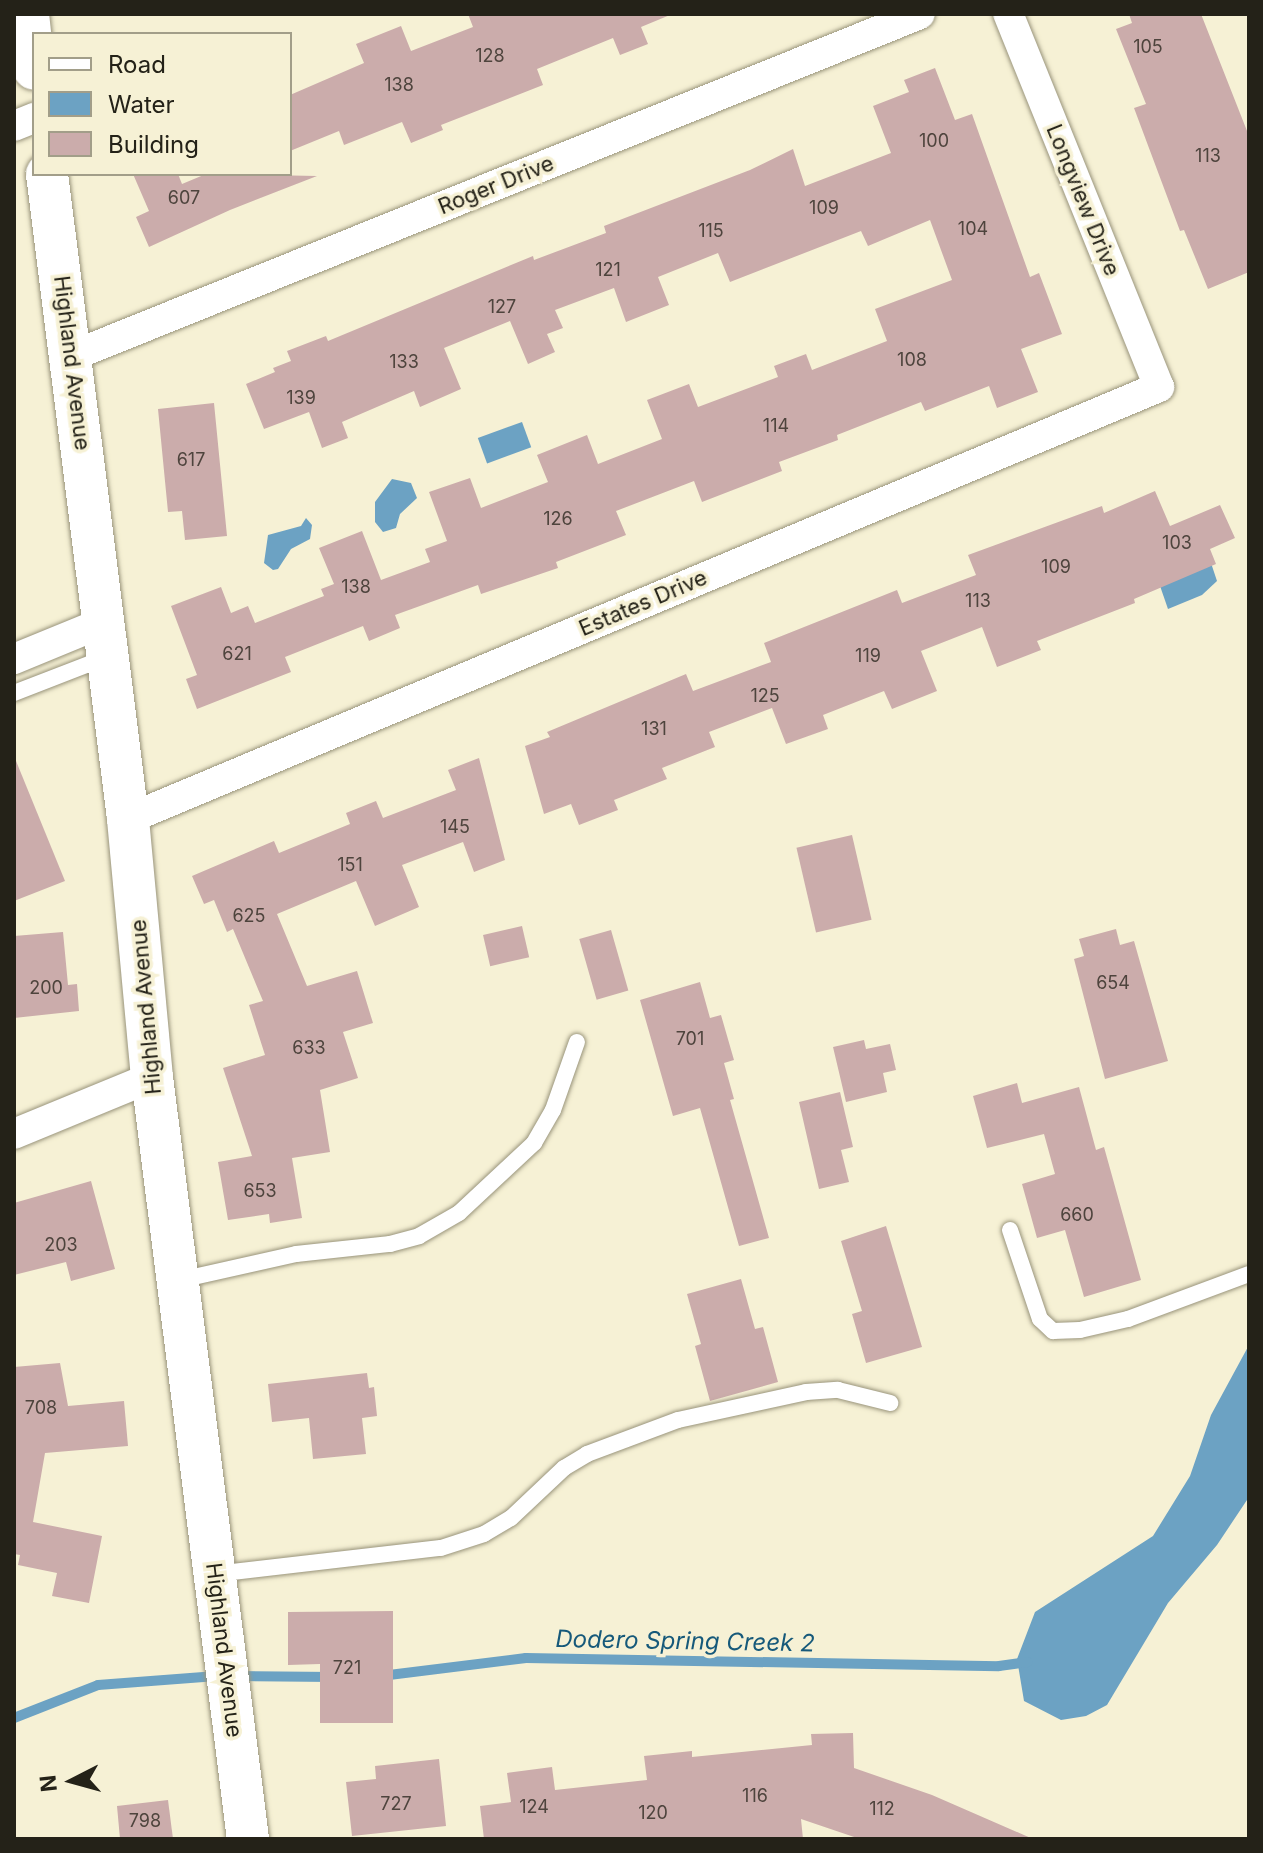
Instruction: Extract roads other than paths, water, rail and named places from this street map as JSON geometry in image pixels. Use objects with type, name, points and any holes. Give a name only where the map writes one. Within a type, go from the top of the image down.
[{"type":"street","points":[[28,14],[32,51]]},
{"type":"street","name":"Roger Drive","points":[[72,356],[920,14]]},
{"type":"street","name":"Longview Drive","points":[[1008,14],[1159,387]]},
{"type":"street","name":"Highland Avenue","points":[[47,176],[128,819],[152,1077],[248,1839]]},
{"type":"street","name":"Estates Drive","points":[[128,819],[1159,387]]},
{"type":"street","points":[[14,659],[106,639]]},
{"type":"street","points":[[14,1134],[152,1077]]},
{"type":"lane","points":[[14,693],[106,639]]},
{"type":"lane","points":[[178,1280],[296,1254],[390,1244],[419,1236],[459,1213],[534,1143],[553,1110],[577,1042]]},
{"type":"lane","points":[[1010,1230],[1040,1319],[1053,1331],[1080,1330],[1128,1319],[1249,1274]]},
{"type":"lane","points":[[215,1574],[441,1548],[484,1534],[511,1518],[564,1468],[587,1454],[678,1420],[806,1392],[838,1390],[890,1403]]},
{"type":"water","points":[[522,422],[531,447],[487,463],[478,438]]},
{"type":"water","points":[[392,479],[411,483],[417,498],[400,514],[396,528],[383,532],[375,522],[375,502]]},
{"type":"water","points":[[306,518],[312,525],[310,539],[291,549],[278,569],[273,570],[264,563],[268,535],[301,526]]},
{"type":"water","points":[[1211,563],[1217,581],[1202,595],[1168,609],[1159,583]]},
{"type":"water","points":[[1249,1345],[1249,1497],[1217,1545],[1168,1603],[1107,1705],[1086,1716],[1061,1720],[1024,1701],[1017,1659],[1035,1612],[1153,1536],[1190,1476],[1211,1415]]},
{"type":"waterway","name":"Dodero Spring Creek 2","points":[[381,1676],[526,1658],[999,1666],[1028,1662]]},
{"type":"waterway","name":"Dodero Spring Creek 2","points":[[14,1718],[98,1685],[217,1676]]},
{"type":"waterway","name":"Dodero Spring Creek 2","points":[[237,1676],[333,1677]]}]
